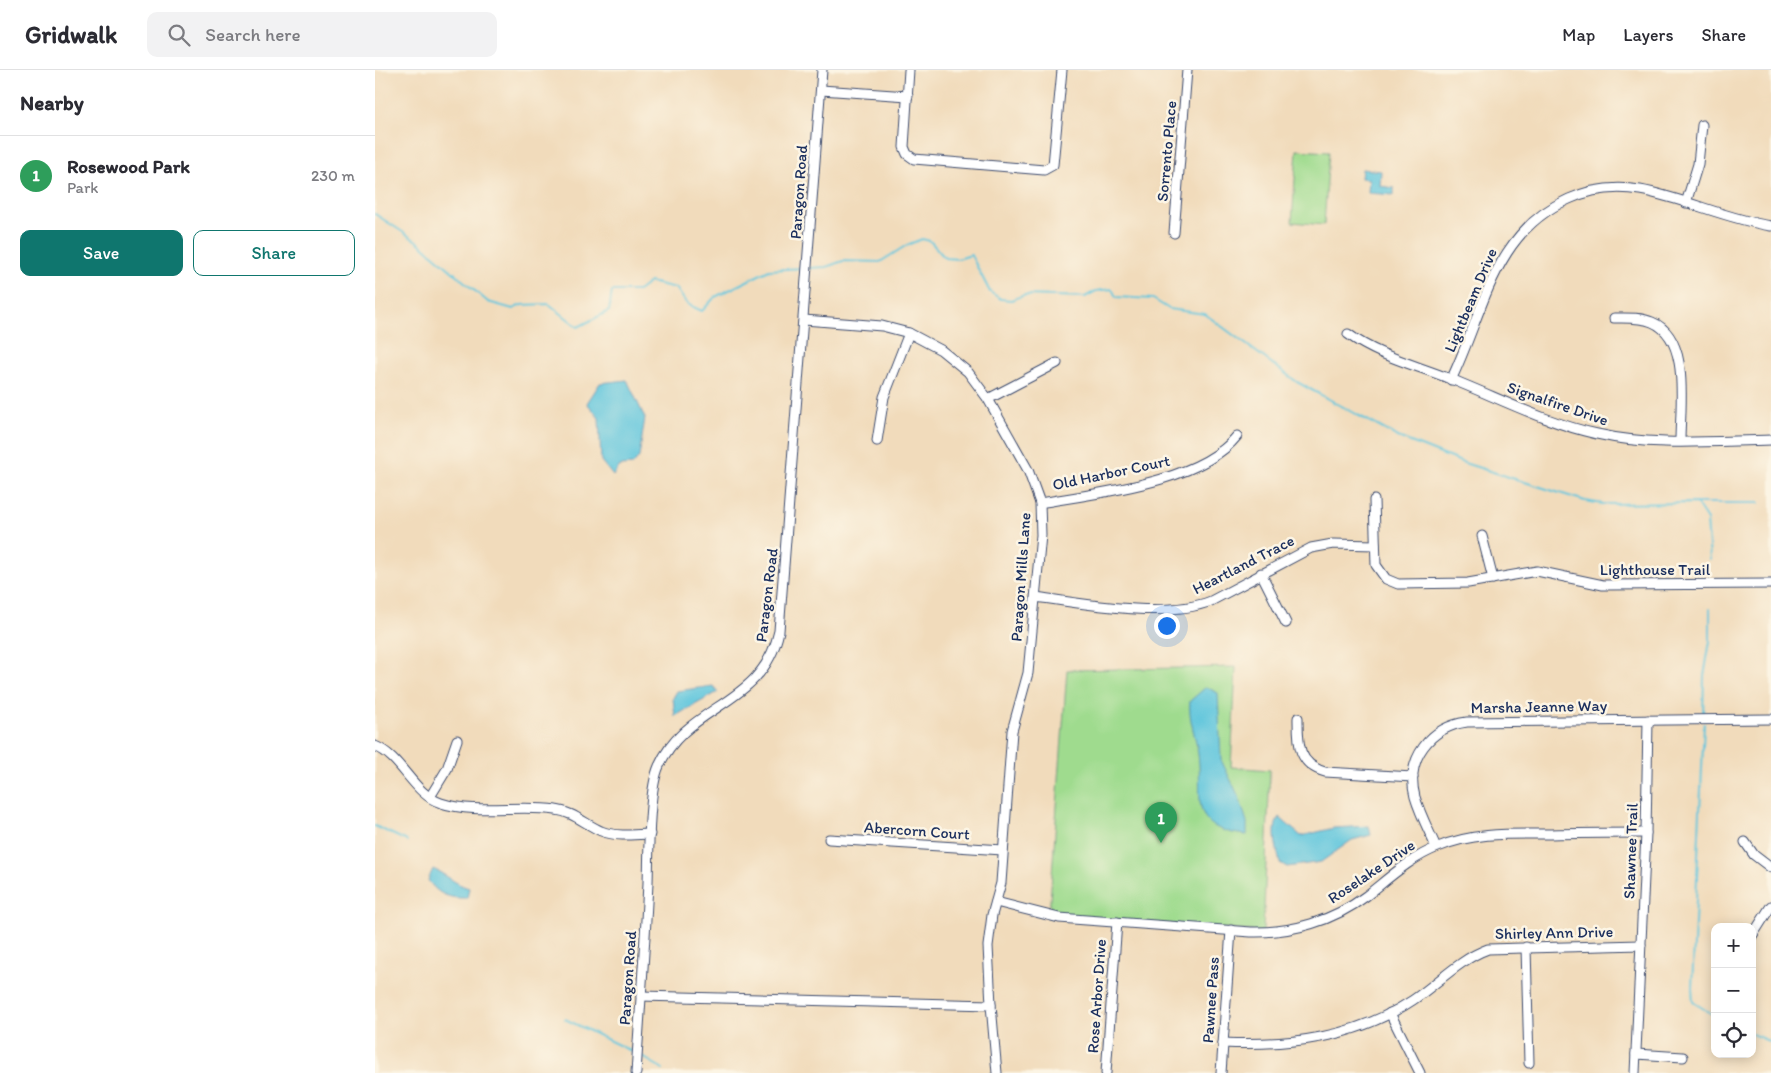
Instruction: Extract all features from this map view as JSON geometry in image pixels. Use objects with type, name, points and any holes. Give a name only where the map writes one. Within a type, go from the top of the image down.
[{"type":"street","name":"Paragon Road","points":[[636,1073],[650,834],[659,767],[675,740],[693,723],[729,701],[756,678],[769,662],[777,642],[787,556],[822,70]]},
{"type":"street","points":[[909,70],[904,147],[907,154],[914,159],[1044,170],[1050,169],[1054,158],[1062,70]]},
{"type":"street","name":"Sorrento Place","points":[[1174,233],[1187,70]]},
{"type":"street","points":[[821,90],[908,96]]},
{"type":"street","points":[[1685,203],[1698,164],[1702,125]]},
{"type":"street","name":"Lightbeam Drive","points":[[1451,380],[1503,257],[1517,236],[1537,217],[1572,198],[1601,190],[1638,190],[1727,216],[1771,226]]},
{"type":"street","points":[[1613,318],[1638,318],[1653,322],[1663,328],[1673,342],[1679,363],[1680,441]]},
{"type":"street","name":"Paragon Mills Lane","points":[[804,320],[882,326],[909,333],[941,350],[968,372],[988,399],[1028,470],[1040,503],[1041,535],[1028,673],[1012,731],[1001,884],[988,946],[997,1073]]},
{"type":"street","points":[[877,441],[884,397],[909,333]]},
{"type":"street","name":"Signalfire Drive","points":[[1348,334],[1360,343],[1577,429],[1624,439],[1680,441],[1771,440]]},
{"type":"street","points":[[988,399],[1057,363]]},
{"type":"street","name":"Old Harbor Court","points":[[1040,503],[1130,487],[1175,474],[1226,450],[1237,436]]},
{"type":"street","name":"Lighthouse Trail","points":[[1374,500],[1375,560],[1378,570],[1392,582],[1404,584],[1468,583],[1537,571],[1603,585],[1771,584]]},
{"type":"street","points":[[1483,536],[1493,579]]},
{"type":"street","name":"Heartland Trace","points":[[1036,597],[1117,608],[1186,607],[1211,601],[1311,548],[1333,544],[1375,544]]},
{"type":"street","points":[[1261,573],[1286,623]]},
{"type":"street","points":[[1298,718],[1300,752],[1313,767],[1325,772],[1413,777]]},
{"type":"street","name":"Marsha Jeanne Way","points":[[1437,847],[1415,798],[1413,777],[1416,759],[1425,744],[1438,732],[1458,723],[1771,718]]},
{"type":"street","name":"Shawnee Trail","points":[[1635,1073],[1646,833],[1648,720]]},
{"type":"street","points":[[430,797],[447,769],[457,740]]},
{"type":"street","points":[[375,746],[405,771],[422,792],[440,803],[465,808],[555,810],[570,814],[602,831],[621,835],[650,834]]},
{"type":"street","name":"Roselake Drive","points":[[996,902],[1059,918],[1231,930],[1275,931],[1325,919],[1353,905],[1396,871],[1437,847],[1464,838],[1499,834],[1646,833]]},
{"type":"street","name":"Abercorn Court","points":[[829,839],[1003,850]]},
{"type":"street","points":[[1745,842],[1754,856],[1771,868]]},
{"type":"street","points":[[1756,930],[1771,906]]},
{"type":"street","name":"Rose Arbor Drive","points":[[1106,1073],[1117,922]]},
{"type":"street","name":"Pawnee Pass","points":[[1221,1073],[1231,930]]},
{"type":"street","name":"Shirley Ann Drive","points":[[1223,1043],[1277,1044],[1315,1039],[1356,1028],[1390,1013],[1429,990],[1480,952],[1497,947],[1641,946]]},
{"type":"street","points":[[1526,947],[1529,1063]]},
{"type":"street","points":[[641,996],[991,1004]]},
{"type":"street","points":[[1390,1013],[1420,1073]]},
{"type":"street","points":[[1636,1054],[1683,1057]]},
{"type":"green space","points":[[1297,150],[1329,152],[1324,225],[1292,222]]},
{"type":"green space","points":[[1236,667],[1231,767],[1270,770],[1263,932],[1049,915],[1067,670]]},
{"type":"water","points":[[1362,169],[1381,171],[1380,186],[1394,188],[1394,195],[1368,193],[1369,179],[1361,178]]},
{"type":"water","points":[[627,380],[645,418],[639,457],[633,465],[620,466],[613,476],[601,461],[599,418],[587,403],[600,383]]},
{"type":"water","points":[[713,686],[718,692],[675,716],[673,698],[677,691]]},
{"type":"water","points":[[1206,687],[1218,693],[1221,760],[1239,797],[1247,822],[1247,835],[1227,832],[1214,826],[1201,809],[1198,754],[1191,721],[1190,701]]},
{"type":"water","points":[[1279,817],[1301,836],[1334,828],[1369,826],[1371,835],[1352,840],[1321,862],[1287,867],[1280,863],[1276,846],[1275,828]]},
{"type":"water","points":[[433,869],[469,888],[467,898],[455,898],[444,895],[435,889],[428,880]]},
{"type":"waterway","points":[[375,214],[418,242],[488,302],[513,309],[521,305],[549,304],[578,327],[609,311],[612,291],[638,291],[650,282],[676,288],[687,304],[702,311],[715,297],[769,270],[804,268]]},
{"type":"waterway","points":[[809,268],[826,267],[843,261],[880,262],[907,245],[922,239],[930,241],[945,258],[958,259],[971,255],[990,292],[1001,299],[1011,300],[1025,295],[1085,297],[1096,291],[1112,289],[1116,297],[1153,299],[1169,309],[1205,314],[1297,382],[1398,437],[1461,462],[1585,501],[1603,504],[1696,503],[1707,520],[1710,559]]},
{"type":"waterway","points":[[1696,503],[1759,503]]},
{"type":"waterway","points":[[1703,716],[1704,676],[1710,641],[1710,609]]},
{"type":"waterway","points":[[1704,724],[1692,988],[1693,1002],[1711,1013]]},
{"type":"waterway","points":[[375,826],[407,841]]},
{"type":"waterway","points":[[565,1019],[635,1053]]},
{"type":"waterway","points":[[1756,1036],[1771,1042]]},
{"type":"waterway","points":[[641,1056],[663,1069]]},
{"type":"place","name":"Rosewood Park","points":[[1161,843]]}]
